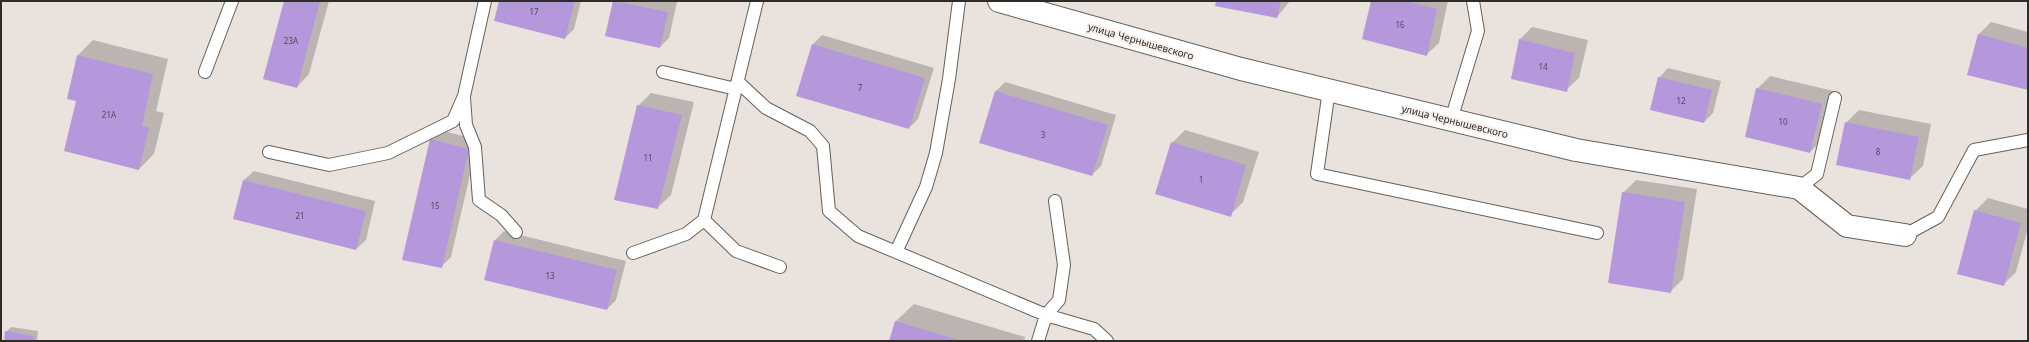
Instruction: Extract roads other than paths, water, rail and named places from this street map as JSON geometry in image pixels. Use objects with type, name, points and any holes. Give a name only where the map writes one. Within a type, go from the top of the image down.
[{"type":"street","name":"улица Чернышевского","points":[[999,1],[1241,69],[1576,150],[1799,188],[1847,226],[1905,234]]},
{"type":"lane","points":[[205,72],[232,1]]},
{"type":"lane","points":[[269,152],[329,165],[388,154],[453,121],[464,96],[485,1]]},
{"type":"lane","points":[[633,253],[686,234],[704,220],[757,1]]},
{"type":"lane","points":[[896,252],[926,187],[936,153],[949,79],[959,1]]},
{"type":"lane","points":[[1451,120],[1478,30],[1473,1]]},
{"type":"lane","points":[[663,72],[737,85],[766,108],[810,131],[823,146],[829,211],[858,236],[1046,315],[1094,329],[1107,341]]},
{"type":"lane","points":[[1329,90],[1317,174],[1597,233]]},
{"type":"lane","points":[[464,96],[466,126],[475,146],[479,200],[502,215],[516,232]]},
{"type":"lane","points":[[1799,188],[1817,174],[1835,98]]},
{"type":"lane","points":[[1905,234],[1938,217],[1974,150],[2028,140]]},
{"type":"lane","points":[[1038,341],[1046,315],[1059,300],[1064,265],[1056,201]]},
{"type":"lane","points":[[704,220],[736,251],[780,268]]}]
